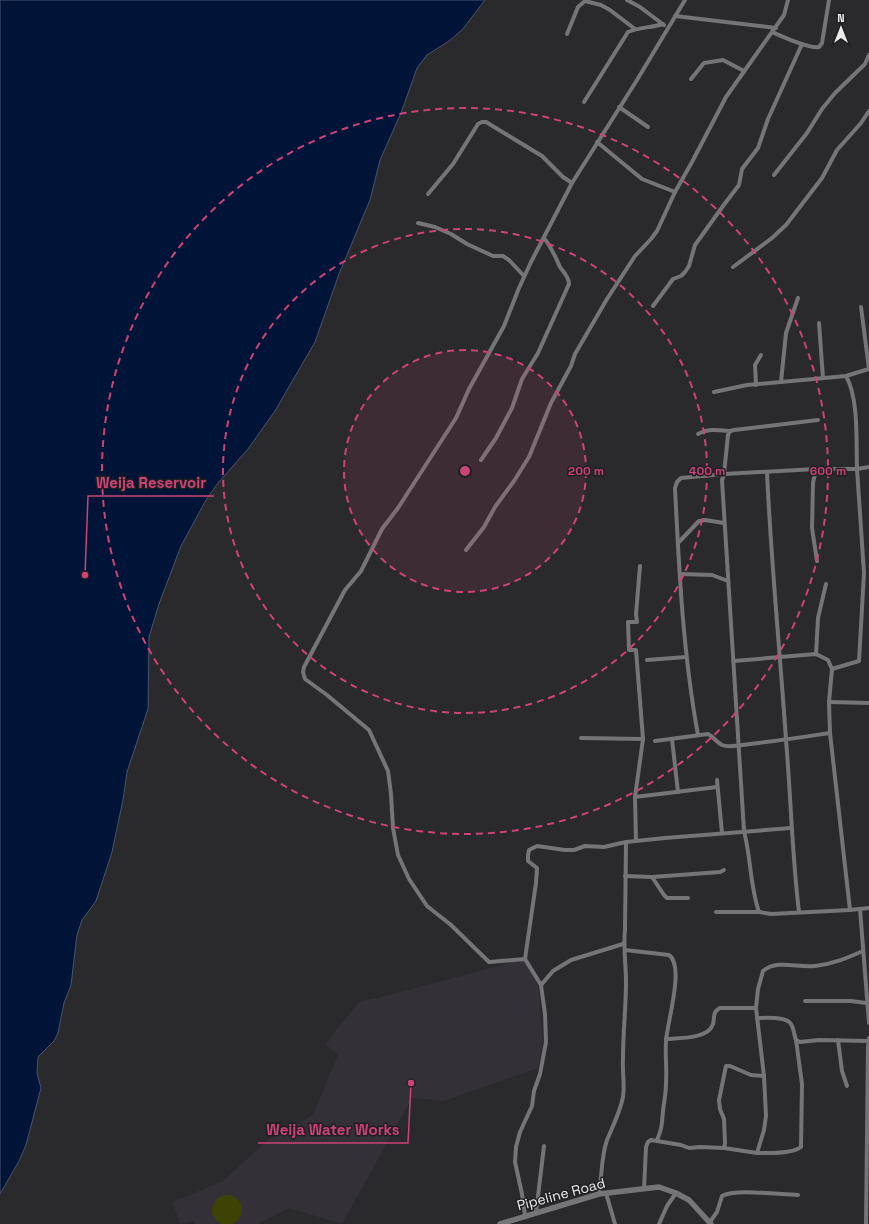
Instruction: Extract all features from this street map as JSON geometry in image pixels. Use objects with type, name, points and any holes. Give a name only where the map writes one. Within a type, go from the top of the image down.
[{"type":"street","points":[[627,0],[640,7],[668,28]]},
{"type":"street","points":[[525,960],[489,962],[451,925],[427,906],[409,880],[398,855],[393,828],[388,771],[369,730],[328,695],[305,679],[303,672],[304,667],[345,590],[361,571],[382,529],[398,508],[456,418],[469,389],[504,326],[524,276],[572,183],[685,0]]},
{"type":"street","points":[[466,550],[484,527],[495,507],[529,457],[551,403],[572,366],[575,354],[607,299],[635,256],[651,240],[657,231],[674,192],[692,162],[726,97],[776,28],[784,15],[788,0]]},
{"type":"street","points":[[772,32],[802,44],[816,48],[819,47],[822,43],[829,0]]},
{"type":"street","points":[[567,34],[578,7],[585,1],[600,5],[610,10],[635,29]]},
{"type":"street","points":[[675,16],[776,28]]},
{"type":"street","points":[[584,102],[628,32],[635,29],[654,27],[663,24]]},
{"type":"street","points":[[653,306],[673,279],[681,276],[685,272],[689,266],[695,244],[739,185],[742,169],[758,148],[768,119],[802,44]]},
{"type":"street","points":[[774,175],[807,133],[822,109],[835,93],[865,64],[869,55]]},
{"type":"street","points":[[691,79],[702,64],[709,62],[723,60],[744,71]]},
{"type":"street","points":[[619,107],[648,127]]},
{"type":"street","points":[[733,267],[772,238],[786,225],[822,178],[837,150],[869,111]]},
{"type":"street","points":[[428,194],[453,164],[478,124],[482,122],[486,122],[542,156],[572,183]]},
{"type":"street","points":[[597,142],[642,180],[674,192]]},
{"type":"street","points":[[418,223],[435,227],[451,234],[467,244],[493,256],[503,256],[509,260],[524,276]]},
{"type":"street","points":[[481,460],[496,438],[512,408],[526,370],[538,353],[569,284],[568,279],[554,252],[544,238]]},
{"type":"street","points":[[781,382],[786,333],[798,298]]},
{"type":"street","points":[[714,392],[747,385],[846,376],[869,369],[861,307]]},
{"type":"street","points":[[819,323],[823,378]]},
{"type":"street","points":[[756,384],[755,365],[761,355]]},
{"type":"street","points":[[832,669],[857,662],[860,659],[864,573],[854,408],[852,390],[846,376]]},
{"type":"street","points":[[698,434],[703,431],[710,430],[730,432],[734,430],[818,420]]},
{"type":"street","points":[[730,432],[728,435],[721,489],[734,661],[744,831],[754,899],[759,912]]},
{"type":"street","points":[[698,735],[686,657],[678,543],[677,482],[681,478],[724,474],[816,469],[857,469],[869,467]]},
{"type":"street","points":[[816,469],[813,483],[812,528],[817,561]]},
{"type":"street","points":[[767,472],[770,538],[799,912]]},
{"type":"street","points":[[678,543],[699,521],[705,520],[724,523]]},
{"type":"street","points":[[636,841],[635,797],[642,739],[636,650],[629,650],[628,622],[637,622],[636,614],[640,566]]},
{"type":"street","points":[[680,574],[712,575],[728,580]]},
{"type":"street","points":[[816,654],[818,618],[826,584]]},
{"type":"street","points":[[734,661],[816,654],[828,660],[832,669],[829,702],[830,733],[850,910]]},
{"type":"street","points":[[647,660],[686,657]]},
{"type":"street","points":[[829,702],[869,703]]},
{"type":"street","points":[[654,741],[708,734],[713,736],[715,740],[724,746],[786,740],[830,733]]},
{"type":"street","points":[[581,738],[642,739]]},
{"type":"street","points":[[672,739],[678,792]]},
{"type":"street","points":[[717,780],[722,833]]},
{"type":"street","points":[[635,797],[717,787]]},
{"type":"street","points":[[525,1215],[522,1194],[514,1162],[520,1132],[532,1106],[534,1091],[544,1058],[546,1042],[542,985],[525,960],[537,868],[528,861],[529,850],[537,846],[574,850],[585,846],[604,847],[626,842],[792,828]]},
{"type":"street","points":[[615,1224],[602,1193],[605,1148],[623,1098],[626,984],[625,950],[623,944],[625,930],[626,842]]},
{"type":"street","points":[[625,876],[652,877],[720,872],[724,870]]},
{"type":"street","points":[[652,877],[667,898],[688,898]]},
{"type":"street","points":[[716,912],[759,912],[771,914],[869,908]]},
{"type":"street","points":[[860,909],[866,1003],[869,1023]]},
{"type":"street","points":[[542,985],[553,971],[571,960],[623,944]]},
{"type":"street","points":[[625,950],[669,955],[674,961],[676,973],[666,1039],[666,1083],[662,1131],[657,1140]]},
{"type":"street","points":[[756,1153],[764,1130],[766,1116],[764,1076],[756,1008],[760,980],[763,971],[775,964],[813,966],[835,963],[863,951]]},
{"type":"street","points":[[805,1002],[851,1001],[866,1003]]},
{"type":"street","points":[[666,1039],[705,1033],[711,1029],[714,1014],[716,1010],[720,1008],[756,1008]]},
{"type":"street","points":[[644,1189],[646,1147],[648,1142],[651,1140],[681,1145],[689,1148],[724,1148],[756,1153],[782,1152],[799,1149],[801,1147],[802,1084],[796,1040],[792,1025],[787,1021],[777,1018],[757,1018]]},
{"type":"street","points":[[796,1040],[800,1042],[814,1040],[869,1039],[866,1224]]},
{"type":"street","points":[[838,1040],[842,1071],[846,1086]]},
{"type":"street","points":[[724,1148],[724,1119],[720,1109],[719,1100],[726,1066],[730,1066],[751,1075],[764,1076]]},
{"type":"street","points":[[536,1213],[544,1146]]},
{"type":"street","name":"Pipeline Road","points":[[500,1224],[525,1215],[602,1193],[659,1187],[676,1193],[689,1200],[711,1223]]},
{"type":"street","points":[[711,1223],[717,1212],[722,1196],[727,1194],[747,1192],[798,1195]]},
{"type":"street","points":[[658,1224],[667,1206],[676,1193]]},
{"type":"shaded area","points":[[524,959],[538,985],[543,1042],[538,1068],[444,1101],[412,1098],[342,1224],[289,1208],[258,1224],[195,1224],[193,1221],[180,1224],[172,1202],[223,1181],[269,1139],[313,1115],[338,1055],[325,1044],[360,1001],[378,998]]},
{"type":"green space","points":[[227,1195],[238,1199],[242,1210],[238,1221],[227,1225],[216,1221],[212,1210],[216,1199]]},
{"type":"water","points":[[0,0],[485,0],[462,30],[449,41],[427,55],[417,68],[401,113],[380,160],[370,200],[339,274],[315,342],[275,411],[248,449],[218,483],[206,500],[181,546],[159,604],[149,637],[148,709],[127,772],[123,800],[112,852],[96,901],[82,920],[77,935],[71,985],[64,1003],[58,1033],[54,1041],[38,1057],[37,1073],[41,1088],[26,1145],[19,1161],[0,1194]]},
{"type":"place","name":"Weija Reservoir","points":[[85,575]]},
{"type":"place","name":"Weija Water Works","points":[[411,1083]]}]
